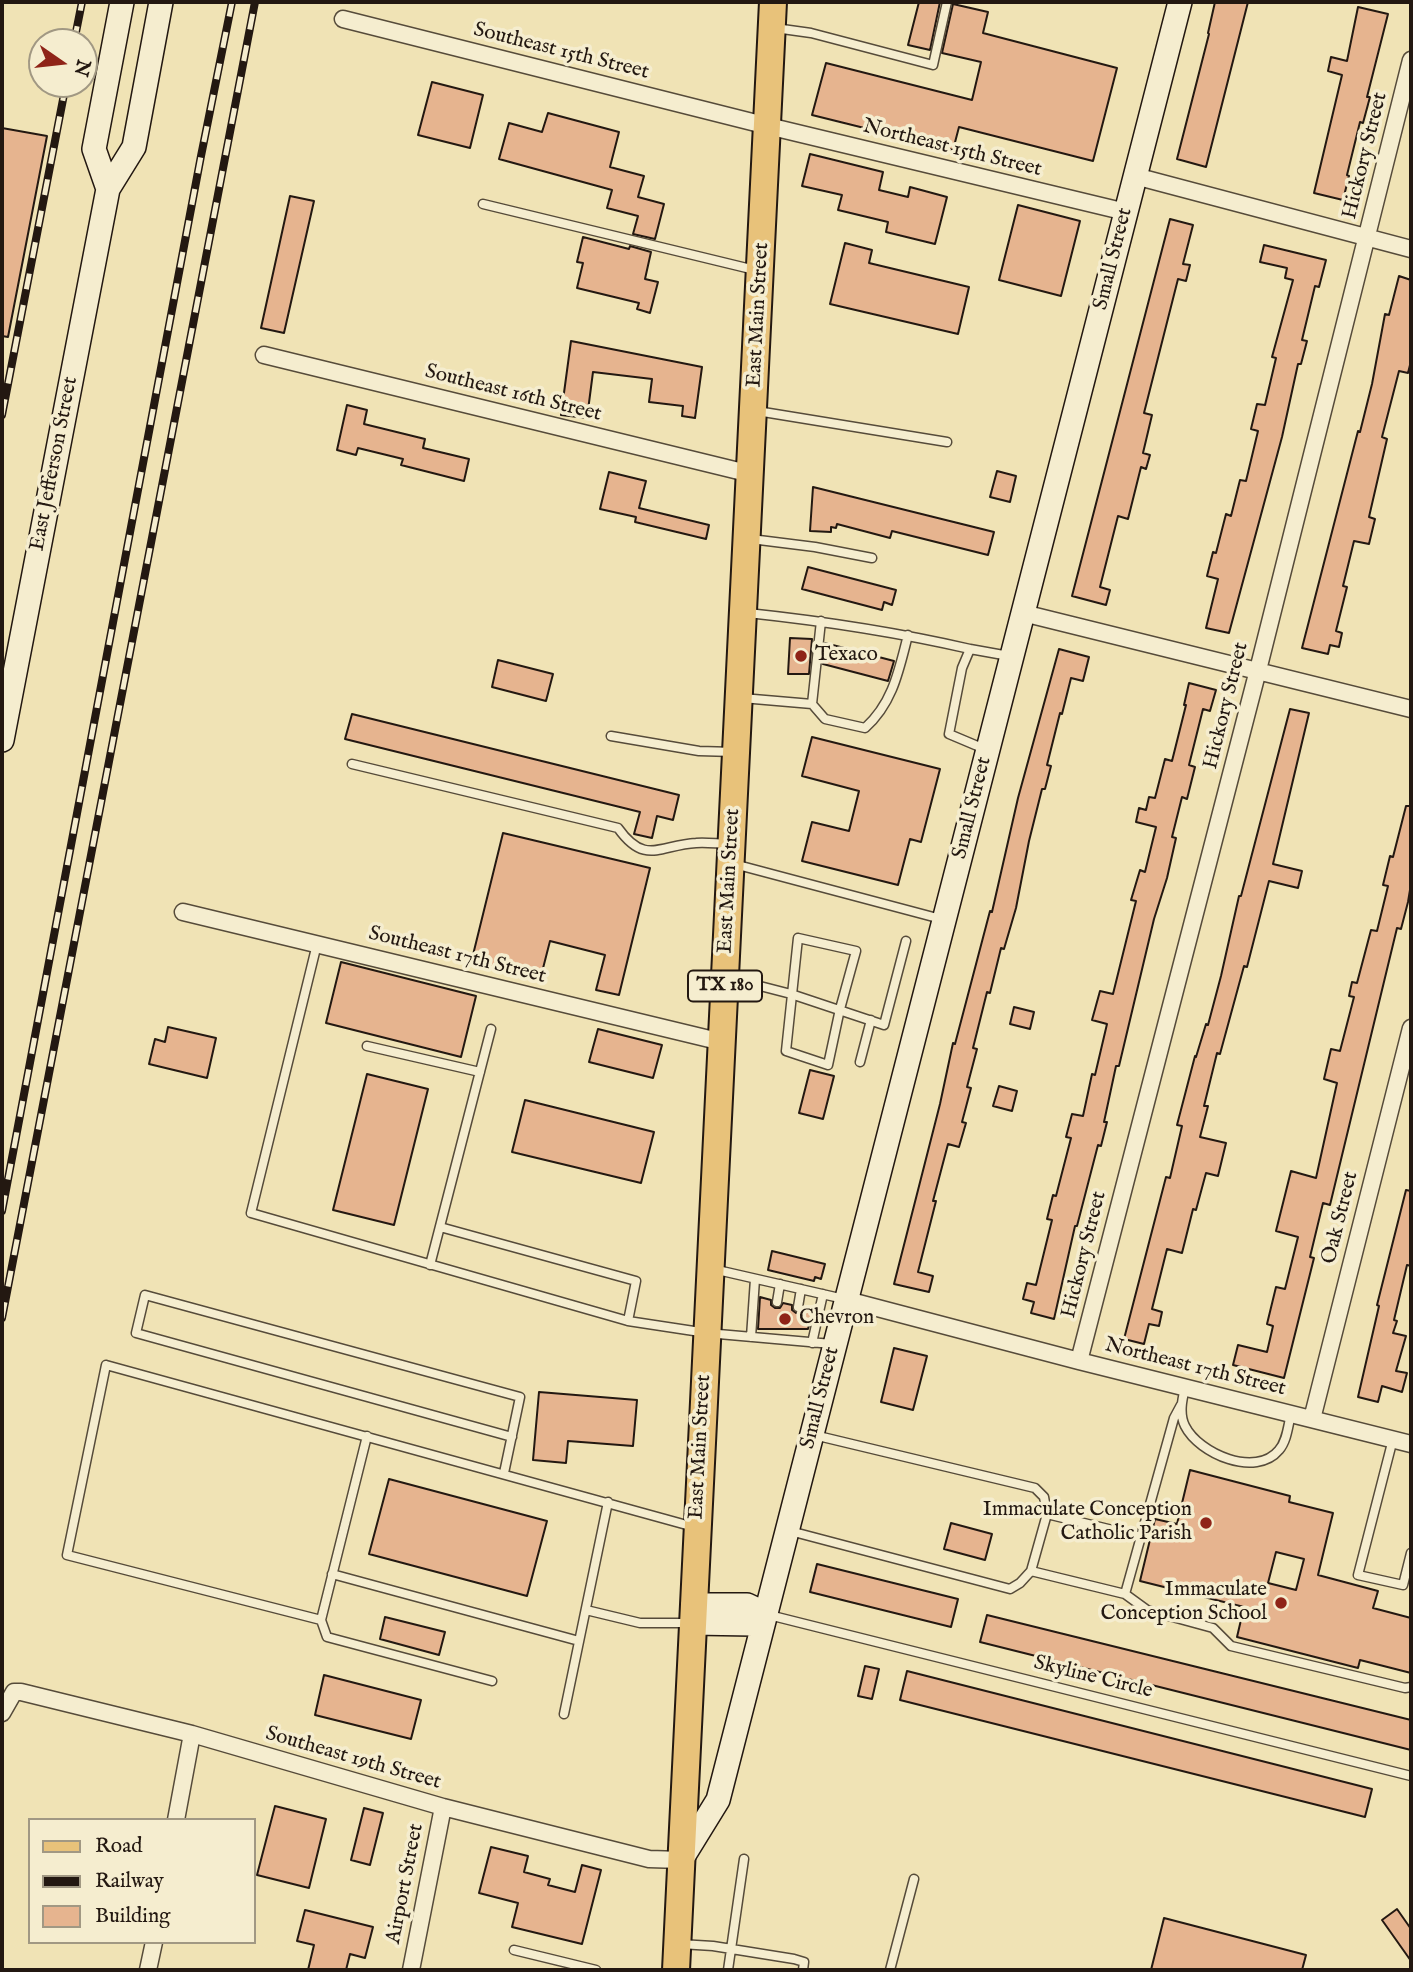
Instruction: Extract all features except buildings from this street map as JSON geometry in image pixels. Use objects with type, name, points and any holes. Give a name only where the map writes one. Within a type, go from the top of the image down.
[{"type":"main road","name":"East Main Street","points":[[676,1970],[773,2]]},
{"type":"street","points":[[108,189],[94,149],[122,2]]},
{"type":"street","name":"East Jefferson Street","points":[[2,740],[108,189],[134,147],[161,2]]},
{"type":"street","name":"Small Street","points":[[681,1860],[718,1800],[812,1434],[824,1344],[847,1300],[1180,2]]},
{"type":"street","name":"Southeast 15th Street","points":[[343,19],[768,126]]},
{"type":"street","name":"Hickory Street","points":[[1079,1361],[1258,670],[1411,60]]},
{"type":"street","name":"Northeast 15th Street","points":[[768,126],[1126,212]]},
{"type":"street","points":[[1135,176],[1411,249]]},
{"type":"street","name":"Southeast 16th Street","points":[[264,355],[751,474]]},
{"type":"street","points":[[1023,613],[1411,709]]},
{"type":"street","name":"Southeast 17th Street","points":[[183,912],[722,1042]]},
{"type":"street","name":"Oak Street","points":[[1312,1419],[1411,1028]]},
{"type":"street","name":"Northeast 17th Street","points":[[847,1300],[1411,1444]]},
{"type":"street","points":[[692,1614],[753,1624],[766,1614]]},
{"type":"street","name":"Southeast 19th Street","points":[[2,1713],[14,1692],[192,1734],[443,1807],[649,1859],[681,1860]]},
{"type":"street","points":[[177,1818],[192,1734]]},
{"type":"street","name":"Airport Street","points":[[411,1970],[443,1807]]},
{"type":"street","points":[[148,1970],[154,1944]]},
{"type":"lane","points":[[772,28],[811,33],[933,65],[947,2]]},
{"type":"lane","points":[[483,204],[761,272]]},
{"type":"lane","points":[[754,410],[947,442]]},
{"type":"lane","points":[[748,539],[815,547],[872,558]]},
{"type":"lane","points":[[744,612],[908,635],[1012,656]]},
{"type":"lane","points":[[812,704],[821,621]]},
{"type":"lane","points":[[740,698],[812,704],[825,719],[865,728],[878,716],[892,692],[908,635]]},
{"type":"lane","points":[[970,649],[962,668],[949,734],[988,750]]},
{"type":"lane","points":[[611,736],[699,751],[737,752]]},
{"type":"lane","points":[[352,764],[618,828],[630,845],[648,851],[695,843],[944,920]]},
{"type":"lane","points":[[798,938],[856,951],[839,1009],[828,1065],[786,1051],[791,994],[798,938]]},
{"type":"lane","points":[[725,977],[791,994],[884,1025],[906,941]]},
{"type":"lane","points":[[317,944],[251,1213],[628,1321],[707,1334],[824,1344],[823,1294]]},
{"type":"lane","points":[[860,1062],[871,1020]]},
{"type":"lane","points":[[430,1265],[491,1028]]},
{"type":"lane","points":[[367,1046],[480,1072]]},
{"type":"lane","points":[[440,1227],[636,1281],[628,1321]]},
{"type":"lane","points":[[710,1269],[847,1300]]},
{"type":"lane","points":[[751,1338],[754,1279]]},
{"type":"lane","points":[[777,1301],[780,1284]]},
{"type":"lane","points":[[798,1307],[801,1289]]},
{"type":"lane","points":[[503,1474],[512,1437],[520,1396],[145,1295],[136,1333],[512,1437]]},
{"type":"lane","points":[[772,1339],[773,1329]]},
{"type":"lane","points":[[792,1341],[794,1329]]},
{"type":"lane","points":[[321,1620],[67,1555],[106,1365],[696,1528]]},
{"type":"lane","points":[[1125,1594],[1174,1418],[1185,1388]]},
{"type":"lane","points":[[1181,1405],[1185,1425],[1201,1445],[1215,1454],[1254,1463],[1267,1461],[1278,1451],[1284,1441],[1291,1414]]},
{"type":"lane","points":[[788,1530],[1010,1589],[1031,1571],[1047,1514],[1044,1497],[1035,1488],[812,1434]]},
{"type":"lane","points":[[367,1436],[321,1620],[327,1637],[492,1681]]},
{"type":"lane","points":[[1393,1439],[1358,1575],[1407,1586],[1411,1553]]},
{"type":"lane","points":[[564,1714],[608,1502]]},
{"type":"lane","points":[[1047,1514],[1141,1537]]},
{"type":"lane","points":[[1031,1571],[1125,1594],[1147,1610],[1213,1628],[1231,1646],[1405,1688],[1411,1687]]},
{"type":"lane","points":[[332,1574],[579,1641]]},
{"type":"lane","points":[[586,1610],[640,1623],[692,1614]]},
{"type":"lane","name":"Skyline Circle","points":[[766,1614],[1411,1776]]},
{"type":"lane","points":[[728,1970],[744,1859]]},
{"type":"lane","points":[[890,1970],[914,1879]]},
{"type":"lane","points":[[677,1944],[794,1959],[804,1962],[803,1970]]},
{"type":"lane","points":[[514,1950],[596,1970]]},
{"type":"railway","points":[[77,28],[82,2]]},
{"type":"railway","points":[[2,1211],[232,2]]},
{"type":"railway","points":[[2,1318],[255,2]]},
{"type":"railway","points":[[2,415],[63,98]]},
{"type":"place","name":"Texaco","points":[[801,656]]},
{"type":"place","name":"Chevron","points":[[785,1319]]},
{"type":"place","name":"Immaculate Conception Catholic Parish","points":[[1206,1523]]},
{"type":"place","name":"Immaculate Conception School","points":[[1281,1603]]}]
